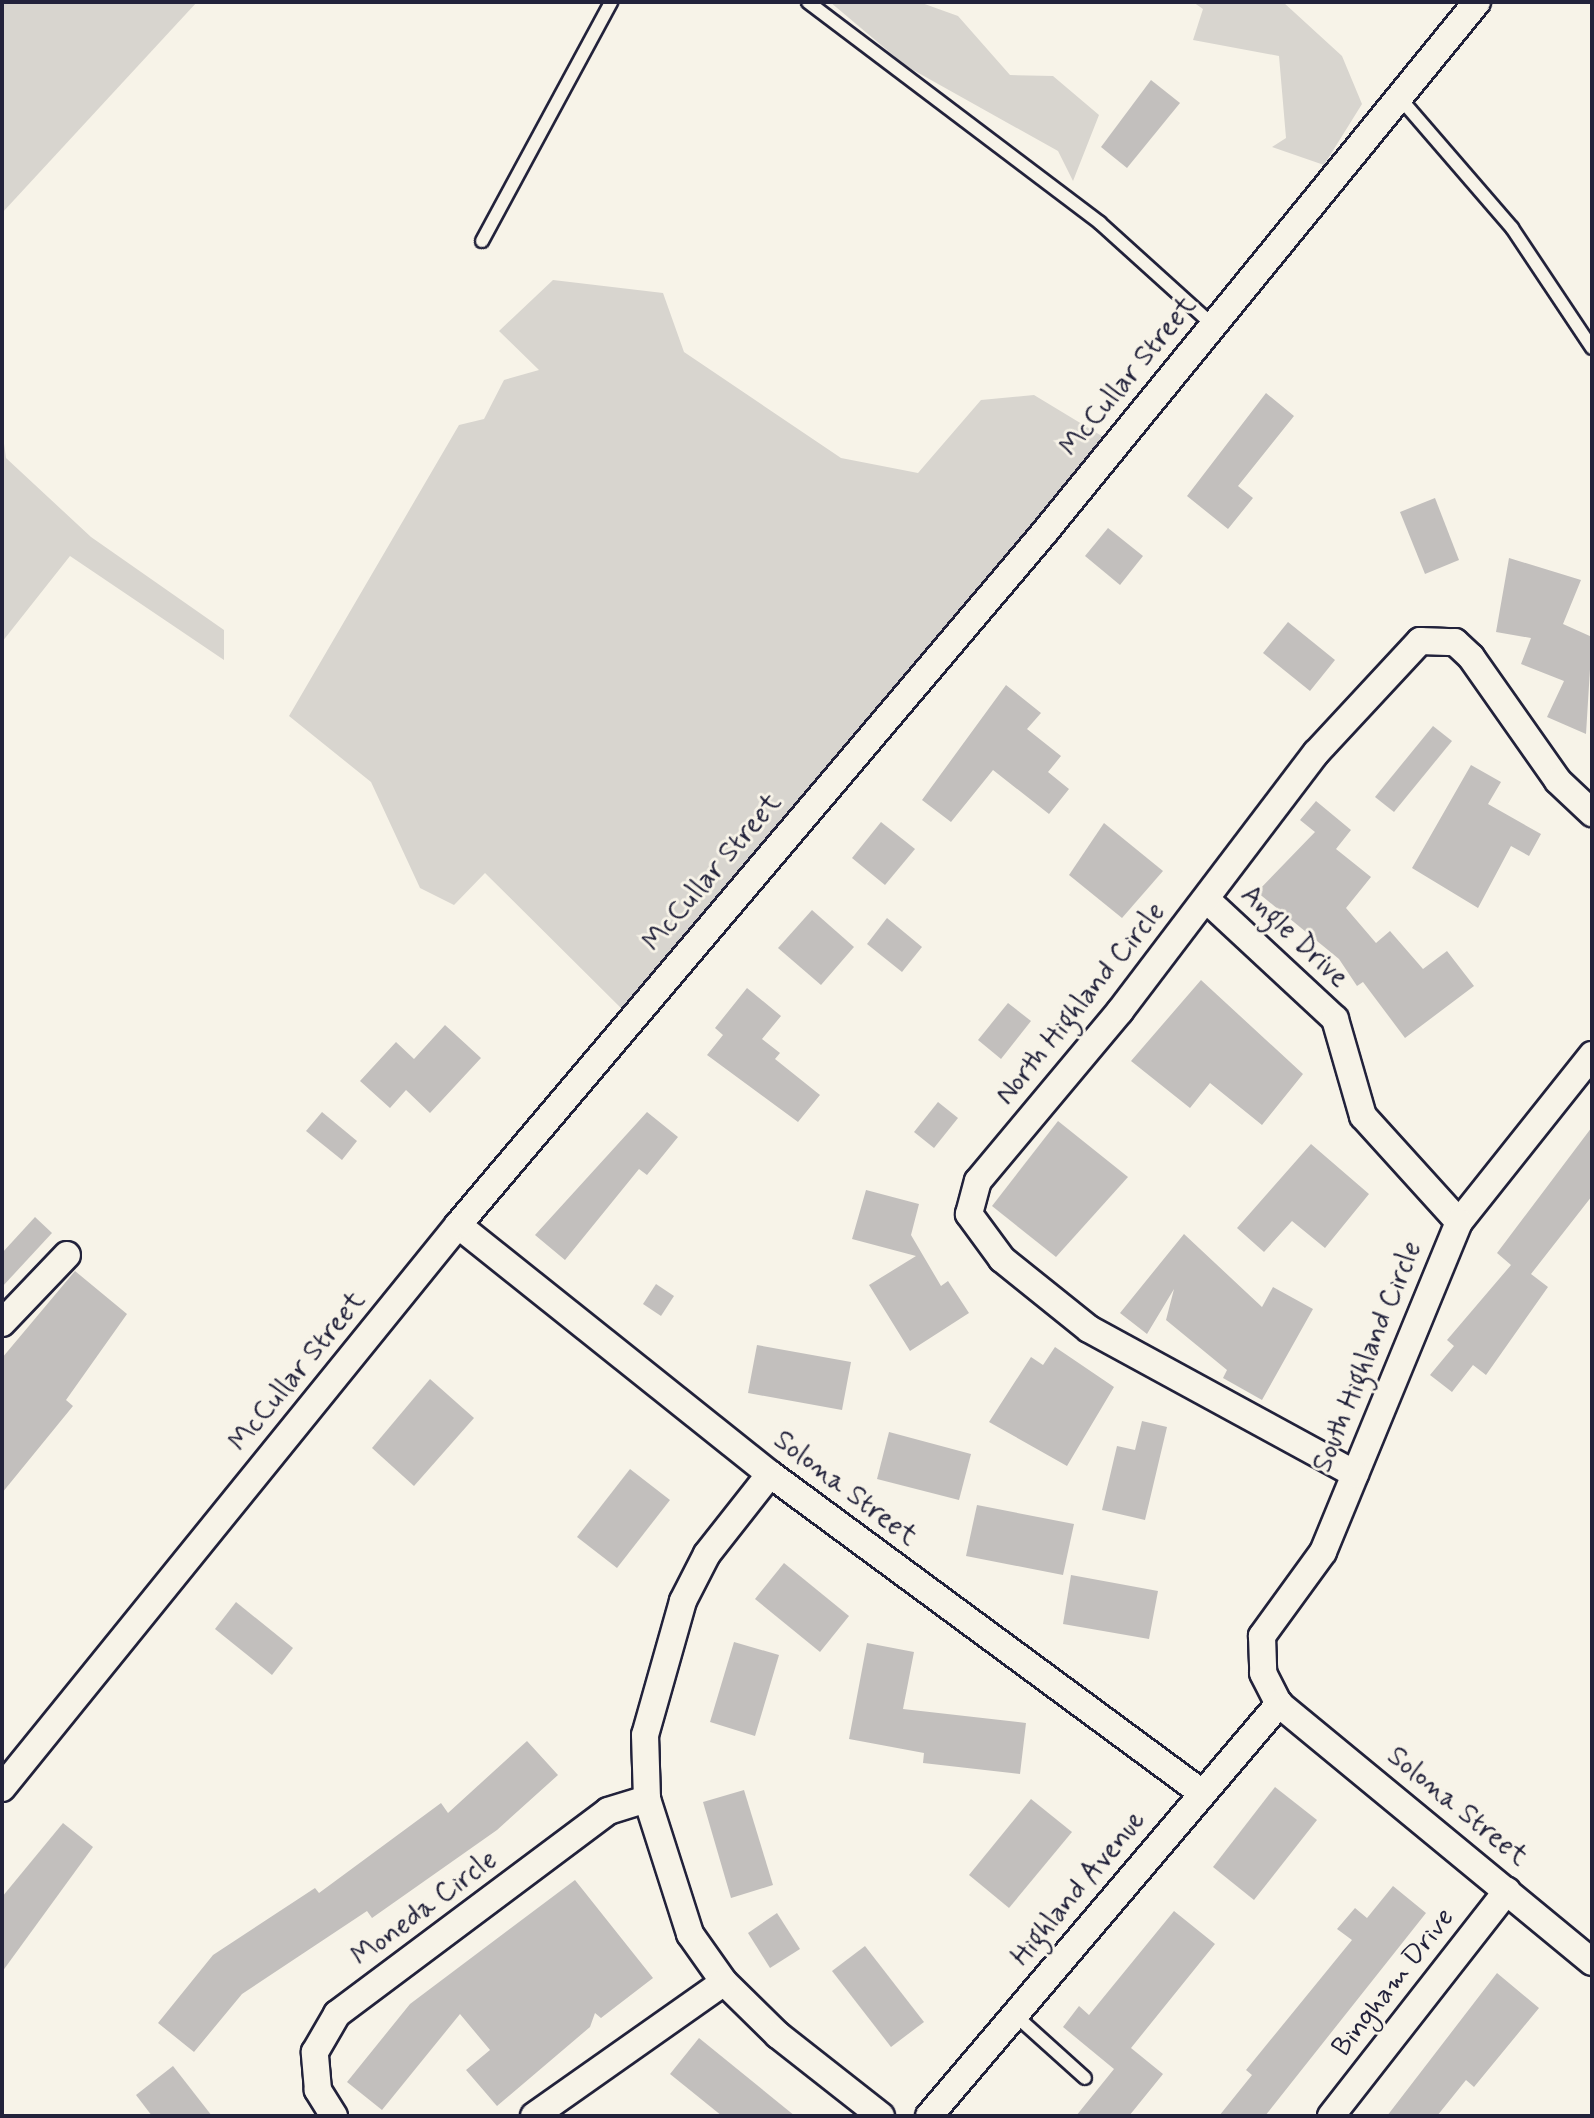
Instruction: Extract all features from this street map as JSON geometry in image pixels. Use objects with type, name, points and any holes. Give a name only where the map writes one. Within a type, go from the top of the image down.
[{"type":"street","name":"McCullar Street","points":[[2,1788],[458,1225],[1213,325],[1477,2]]},
{"type":"street","name":"North Highland Circle","points":[[1355,1474],[1089,1329],[1002,1259],[969,1214],[978,1181],[1206,899],[1316,753],[1420,641],[1455,642],[1471,657],[1558,781],[1592,813]]},
{"type":"street","name":"Angle Drive","points":[[1206,899],[1335,1019],[1363,1116],[1459,1222]]},
{"type":"street","name":"South Highland Circle","points":[[1279,1704],[1263,1673],[1262,1636],[1323,1552],[1459,1222],[1592,1055]]},
{"type":"street","name":"Solona Street","points":[[458,1225],[770,1474],[1202,1793]]},
{"type":"street","points":[[2,1323],[67,1255]]},
{"type":"street","points":[[770,1474],[707,1554],[683,1601],[645,1735],[647,1799],[690,1934],[724,1982],[778,2035],[881,2116]]},
{"type":"street","name":"Solona Street","points":[[1279,1704],[1592,1962]]},
{"type":"street","name":"Highland Avenue","points":[[929,2116],[1279,1704]]},
{"type":"street","name":"Moneda Circle","points":[[334,2116],[318,2090],[315,2052],[337,2014],[608,1811],[647,1799]]},
{"type":"street","name":"Bingham Drive","points":[[1331,2116],[1507,1891]]},
{"type":"street","points":[[534,2116],[724,1982]]},
{"type":"lane","points":[[482,241],[611,2]]},
{"type":"lane","points":[[808,2],[1100,223],[1213,325]]},
{"type":"lane","points":[[1399,97],[1512,228],[1592,348]]},
{"type":"lane","points":[[1015,2015],[1085,2078]]},
{"type":"shaded area","points":[[2,2],[197,2],[2,213]]},
{"type":"shaded area","points":[[830,2],[919,2],[958,16],[1010,75],[1053,76],[1099,115],[1073,181],[1058,151],[906,66]]},
{"type":"shaded area","points":[[1193,2],[1283,2],[1342,56],[1362,104],[1324,165],[1272,147],[1286,138],[1279,56],[1193,40],[1203,9]]},
{"type":"shaded area","points":[[553,280],[663,293],[684,352],[841,458],[918,473],[981,400],[1034,395],[1115,444],[632,1019],[485,873],[454,905],[420,888],[371,782],[289,716],[459,425],[484,419],[504,380],[539,370],[499,331]]},
{"type":"shaded area","points":[[2,429],[6,458],[91,537],[224,630],[224,660],[70,556],[2,642]]},
{"type":"building","points":[[1151,80],[1180,103],[1127,168],[1101,147]]},
{"type":"building","points":[[1266,393],[1294,416],[1238,486],[1253,498],[1228,529],[1187,496]]},
{"type":"building","points":[[1435,498],[1459,560],[1425,574],[1400,512]]},
{"type":"building","points":[[1108,528],[1143,556],[1120,585],[1085,556]]},
{"type":"building","points":[[1509,558],[1581,580],[1563,624],[1592,637],[1586,734],[1547,717],[1564,681],[1521,664],[1531,638],[1496,632]]},
{"type":"building","points":[[1288,622],[1335,660],[1310,691],[1263,653]]},
{"type":"building","points":[[1006,685],[1041,713],[1027,729],[1061,756],[1048,772],[1069,789],[1049,814],[993,770],[951,822],[922,800]]},
{"type":"building","points":[[1433,726],[1452,741],[1394,812],[1375,797]]},
{"type":"building","points":[[1471,765],[1501,782],[1488,804],[1541,834],[1529,856],[1511,846],[1478,908],[1412,868]]},
{"type":"building","points":[[1316,801],[1351,830],[1336,849],[1371,877],[1346,908],[1376,943],[1390,931],[1423,969],[1447,951],[1474,986],[1405,1038],[1363,982],[1357,986],[1339,959],[1257,892],[1315,832],[1300,820]]},
{"type":"building","points":[[881,822],[915,849],[885,885],[852,858]]},
{"type":"building","points":[[1104,823],[1163,871],[1122,918],[1069,875]]},
{"type":"building","points":[[812,910],[854,947],[821,985],[778,948]]},
{"type":"building","points":[[887,918],[922,947],[902,972],[867,944]]},
{"type":"building","points":[[1201,980],[1303,1074],[1262,1125],[1210,1083],[1190,1108],[1131,1061]]},
{"type":"building","points":[[747,988],[781,1016],[762,1039],[780,1053],[775,1059],[820,1095],[798,1122],[707,1055],[723,1035],[715,1028]]},
{"type":"building","points":[[1008,1003],[1031,1021],[1001,1059],[978,1040]]},
{"type":"building","points":[[445,1025],[481,1058],[430,1113],[406,1090],[390,1108],[360,1081],[396,1042],[414,1059]]},
{"type":"building","points":[[938,1102],[958,1118],[934,1148],[914,1132]]},
{"type":"building","points":[[322,1112],[357,1141],[342,1160],[306,1131]]},
{"type":"building","points":[[647,1112],[678,1137],[647,1175],[639,1169],[565,1260],[535,1235]]},
{"type":"building","points":[[1058,1121],[1128,1177],[1056,1257],[992,1206]]},
{"type":"building","points":[[1592,1127],[1592,1196],[1531,1274],[1548,1287],[1486,1375],[1473,1365],[1452,1392],[1430,1375],[1454,1346],[1447,1340],[1511,1265],[1497,1253]]},
{"type":"building","points":[[1311,1144],[1369,1194],[1325,1248],[1292,1221],[1264,1252],[1237,1228]]},
{"type":"building","points":[[866,1190],[919,1204],[911,1235],[941,1286],[948,1281],[969,1313],[910,1351],[869,1285],[916,1256],[852,1239]]},
{"type":"building","points":[[35,1217],[52,1233],[2,1287],[2,1253]]},
{"type":"building","points":[[1184,1234],[1262,1307],[1273,1287],[1313,1309],[1262,1400],[1223,1378],[1227,1370],[1166,1320],[1174,1289],[1147,1334],[1120,1313]]},
{"type":"building","points":[[75,1271],[127,1314],[66,1400],[73,1406],[2,1493],[2,1358]]},
{"type":"building","points":[[656,1284],[674,1296],[661,1316],[643,1304]]},
{"type":"building","points":[[757,1345],[851,1362],[842,1410],[748,1393]]},
{"type":"building","points":[[1055,1347],[1114,1387],[1067,1466],[989,1422],[1031,1357],[1043,1365]]},
{"type":"building","points":[[430,1379],[474,1418],[414,1486],[372,1448]]},
{"type":"building","points":[[1142,1421],[1167,1427],[1145,1520],[1102,1510],[1117,1446],[1135,1450]]},
{"type":"building","points":[[889,1432],[971,1454],[959,1500],[877,1479]]},
{"type":"building","points":[[630,1469],[670,1500],[617,1568],[577,1537]]},
{"type":"building","points":[[977,1505],[1074,1524],[1063,1575],[966,1556]]},
{"type":"building","points":[[784,1563],[849,1616],[820,1652],[755,1599]]},
{"type":"building","points":[[1071,1575],[1158,1591],[1149,1639],[1063,1624]]},
{"type":"building","points":[[236,1602],[293,1648],[272,1675],[215,1629]]},
{"type":"building","points":[[734,1642],[779,1655],[755,1736],[710,1722]]},
{"type":"building","points":[[867,1643],[914,1652],[903,1709],[1026,1723],[1020,1774],[923,1763],[924,1753],[849,1739]]},
{"type":"building","points":[[527,1741],[558,1775],[497,1830],[372,1918],[367,1911],[242,1994],[194,2052],[158,2023],[213,1955],[315,1888],[319,1893],[441,1803],[448,1813]]},
{"type":"building","points":[[1275,1787],[1317,1820],[1254,1900],[1213,1867]]},
{"type":"building","points":[[744,1790],[773,1885],[731,1898],[703,1802]]},
{"type":"building","points":[[1031,1799],[1072,1832],[1009,1908],[969,1875]]},
{"type":"building","points":[[63,1823],[93,1847],[2,1972],[2,1897]]},
{"type":"building","points":[[575,1880],[653,1978],[601,2018],[595,2013],[590,2027],[497,2106],[466,2070],[490,2050],[460,2014],[382,2110],[347,2082],[410,2004]]},
{"type":"building","points":[[1393,1886],[1426,1913],[1265,2116],[1219,2116],[1252,2075],[1246,2070],[1352,1940],[1337,1929],[1355,1908],[1367,1918]]},
{"type":"building","points":[[1174,1911],[1215,1944],[1131,2048],[1163,2074],[1129,2116],[1076,2116],[1114,2069],[1063,2027],[1079,2006],[1089,2015]]},
{"type":"building","points":[[777,1913],[800,1949],[770,1968],[748,1933]]},
{"type":"building","points":[[865,1946],[924,2022],[891,2047],[832,1971]]},
{"type":"building","points":[[1497,1973],[1539,2008],[1474,2087],[1466,2080],[1437,2116],[1387,2116]]},
{"type":"building","points":[[699,2038],[795,2116],[722,2116],[670,2074]]},
{"type":"building","points":[[173,2066],[212,2116],[152,2116],[136,2095]]}]
